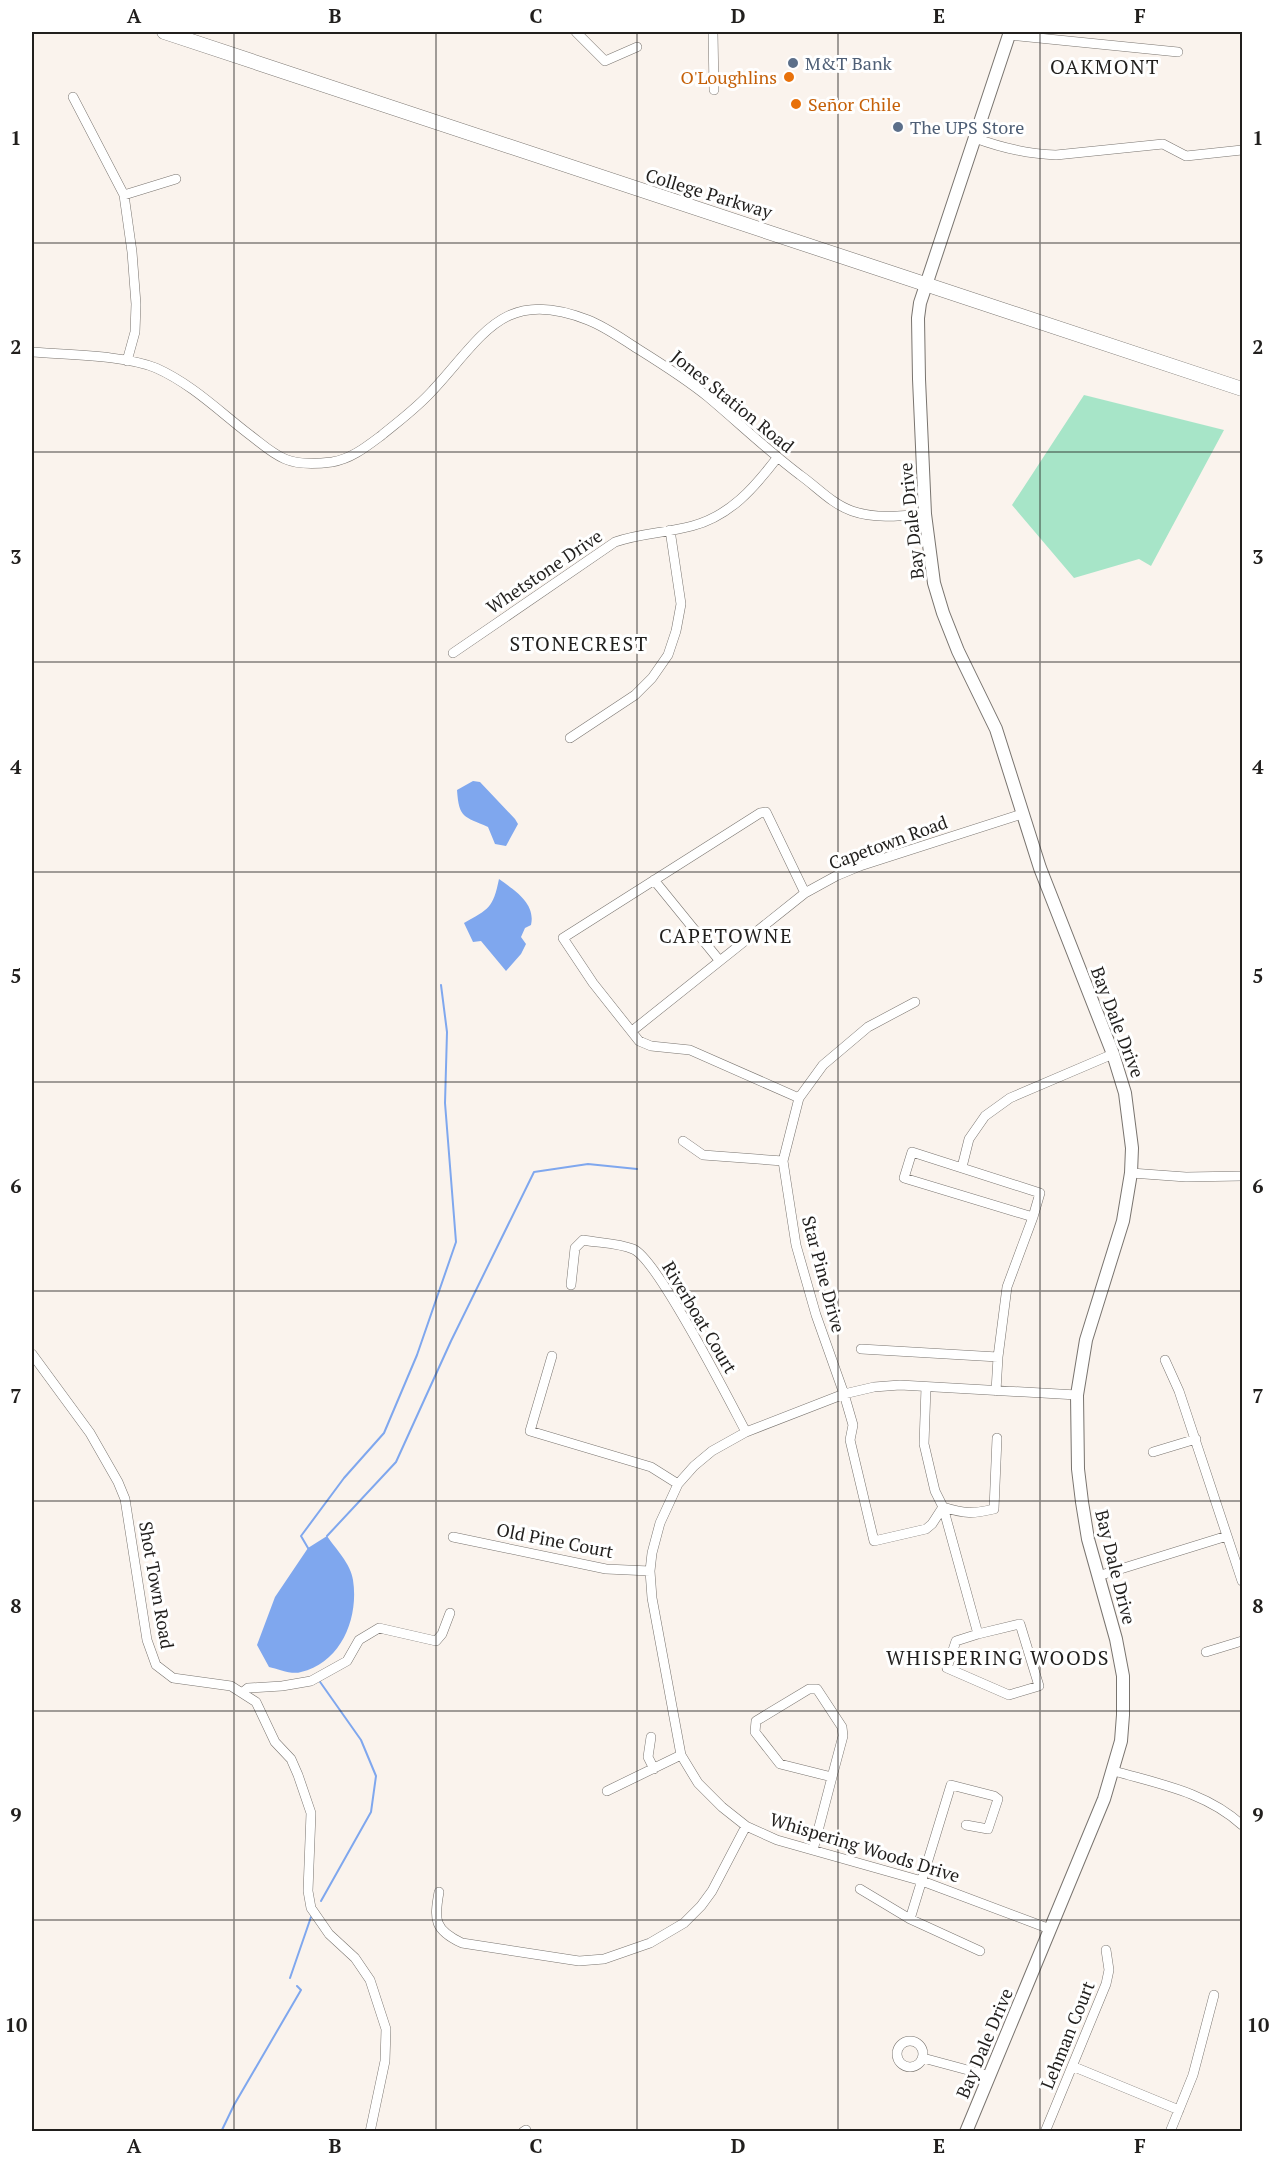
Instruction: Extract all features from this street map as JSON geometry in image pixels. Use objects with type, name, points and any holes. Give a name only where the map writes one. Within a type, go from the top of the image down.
[{"type":"main road","name":"College Parkway","points":[[164,32],[1242,389]]},
{"type":"street","points":[[576,32],[605,61],[637,47]]},
{"type":"street","points":[[713,32],[714,90]]},
{"type":"street","name":"Bay Dale Drive","points":[[966,2132],[1104,1799],[1121,1741],[1123,1715],[1123,1676],[1116,1639],[1088,1539],[1082,1502],[1078,1469],[1077,1395],[1086,1340],[1123,1221],[1131,1173],[1132,1148],[1125,1093],[1113,1054],[1079,971],[1022,814],[996,729],[958,651],[943,613],[931,565],[925,514],[918,318],[926,285],[1010,33]]},
{"type":"street","points":[[1010,33],[1178,52]]},
{"type":"street","points":[[73,98],[124,195],[136,304],[135,332],[127,361]]},
{"type":"street","points":[[975,138],[1003,148],[1056,155],[1163,144],[1186,156],[1242,150]]},
{"type":"street","points":[[124,195],[176,179]]},
{"type":"street","name":"Jones Station Road","points":[[32,352],[127,361],[155,368],[181,381],[207,400],[267,450],[287,460],[306,464],[333,462],[354,456],[400,420],[432,392],[472,344],[495,323],[514,312],[538,309],[564,312],[590,320],[657,361],[706,395],[777,458],[836,504],[854,512],[877,516],[925,514]]},
{"type":"street","name":"Whetstone Drive","points":[[453,653],[615,542],[635,535],[693,526],[721,514],[741,500],[777,458]]},
{"type":"street","points":[[570,738],[635,695],[652,678],[669,655],[681,604],[670,530]]},
{"type":"street","points":[[799,1098],[690,1050],[651,1046],[639,1041],[593,983],[564,938],[760,813],[766,812],[806,894]]},
{"type":"street","name":"Capetown Road","points":[[632,1031],[719,960],[806,894],[836,876],[860,866],[1022,814]]},
{"type":"street","points":[[654,880],[719,960]]},
{"type":"street","name":"Star Pine Drive","points":[[915,1002],[868,1027],[823,1065],[799,1098],[783,1161],[796,1245],[816,1315],[853,1425],[850,1440],[874,1541],[926,1529],[943,1507]]},
{"type":"street","points":[[962,1167],[969,1139],[985,1116],[1010,1098],[1113,1054]]},
{"type":"street","points":[[683,1141],[703,1155],[783,1161]]},
{"type":"street","points":[[996,1391],[1007,1287],[1033,1217],[1040,1193],[912,1152],[904,1178],[1033,1217]]},
{"type":"street","points":[[1131,1173],[1186,1177],[1242,1176]]},
{"type":"street","name":"Riverboat Court","points":[[570,1285],[575,1248],[583,1240],[634,1249],[650,1264],[662,1283],[703,1350],[746,1432]]},
{"type":"street","points":[[861,1349],[998,1357]]},
{"type":"street","name":"Shot Town Road","points":[[32,1354],[90,1433],[125,1499],[147,1640],[156,1665],[173,1678],[231,1686],[243,1692]]},
{"type":"street","points":[[552,1356],[530,1431],[651,1467],[678,1484]]},
{"type":"street","points":[[1165,1360],[1196,1439],[1242,1581]]},
{"type":"street","name":"Whispering Woods Drive","points":[[1050,1929],[922,1881],[777,1839],[746,1826],[722,1807],[698,1783],[681,1755],[654,1609],[650,1571],[660,1523],[678,1484],[711,1451],[746,1432],[844,1394],[900,1385],[1077,1395]]},
{"type":"street","points":[[926,1387],[924,1444],[935,1491],[943,1507],[978,1634]]},
{"type":"street","points":[[943,1507],[973,1514],[994,1509],[997,1438]]},
{"type":"street","points":[[1153,1452],[1196,1439]]},
{"type":"street","points":[[1098,1576],[1227,1536]]},
{"type":"street","name":"Old Pine Court","points":[[453,1537],[606,1569],[650,1571]]},
{"type":"street","points":[[370,2132],[385,2061],[386,2029],[370,1980],[355,1958],[329,1934],[311,1908],[308,1891],[311,1814],[291,1759],[275,1742],[256,1702],[243,1692],[248,1688],[311,1681],[346,1661],[359,1640],[379,1628],[436,1641],[442,1634],[450,1613]]},
{"type":"street","points":[[1020,1624],[1039,1686],[1009,1695],[947,1668],[956,1641],[978,1634],[1020,1624]]},
{"type":"street","points":[[1206,1652],[1242,1641]]},
{"type":"street","points":[[813,1850],[832,1778],[843,1736],[842,1727],[817,1689],[809,1689],[756,1721],[755,1732],[780,1764],[832,1778]]},
{"type":"street","points":[[651,1737],[648,1757],[654,1769]]},
{"type":"street","points":[[607,1791],[681,1755]]},
{"type":"street","points":[[1114,1771],[1204,1798],[1221,1807],[1242,1825]]},
{"type":"street","points":[[910,1919],[951,1785],[997,1797],[988,1829],[966,1825]]},
{"type":"street","points":[[439,1892],[435,1914],[439,1928],[448,1937],[462,1943],[565,1960],[604,1959],[650,1943],[684,1923],[712,1891],[746,1826]]},
{"type":"street","points":[[860,1889],[910,1919],[980,1951]]},
{"type":"street","name":"Lehman Court","points":[[1046,2132],[1106,1984],[1109,1970],[1106,1950]]},
{"type":"street","points":[[1170,2132],[1193,2075],[1214,1995]]},
{"type":"street","points":[[923,2058],[990,2076]]},
{"type":"street","points":[[1072,2066],[1179,2110]]},
{"type":"green space","points":[[1084,395],[1224,430],[1151,566],[1139,559],[1074,578],[1012,505]]},
{"type":"water","points":[[473,781],[480,782],[518,824],[506,846],[495,844],[488,827],[468,818],[461,812],[457,790]]},
{"type":"water","points":[[499,879],[522,898],[532,917],[531,925],[525,928],[521,937],[526,944],[521,954],[506,971],[481,941],[473,942],[464,923],[489,907],[495,896]]},
{"type":"water","points":[[327,1536],[352,1574],[353,1609],[344,1637],[337,1649],[315,1667],[293,1673],[269,1667],[257,1645],[275,1597],[308,1548]]},
{"type":"waterway","points":[[308,1548],[301,1536],[344,1478],[384,1433],[417,1355],[456,1242],[445,1103],[447,1032],[441,985]]},
{"type":"waterway","points":[[327,1536],[396,1462],[451,1341],[534,1172],[588,1164],[637,1169]]},
{"type":"waterway","points":[[318,1679],[361,1740],[376,1776],[371,1812],[321,1901]]},
{"type":"waterway","points":[[290,1978],[311,1917]]},
{"type":"waterway","points":[[221,2132],[234,2105],[301,1990],[297,1986]]},
{"type":"place","name":"M&T Bank","points":[[793,63]]},
{"type":"place","name":"O'Loughlins","points":[[789,77]]},
{"type":"place","name":"Señor Chile","points":[[796,104]]},
{"type":"place","name":"The UPS Store","points":[[898,127]]},
{"type":"district","name":"OAKMONT","points":[[1105,66]]},
{"type":"district","name":"STONECREST","points":[[579,643]]},
{"type":"district","name":"CAPETOWNE","points":[[726,935]]},
{"type":"district","name":"WHISPERING WOODS","points":[[998,1657]]}]
